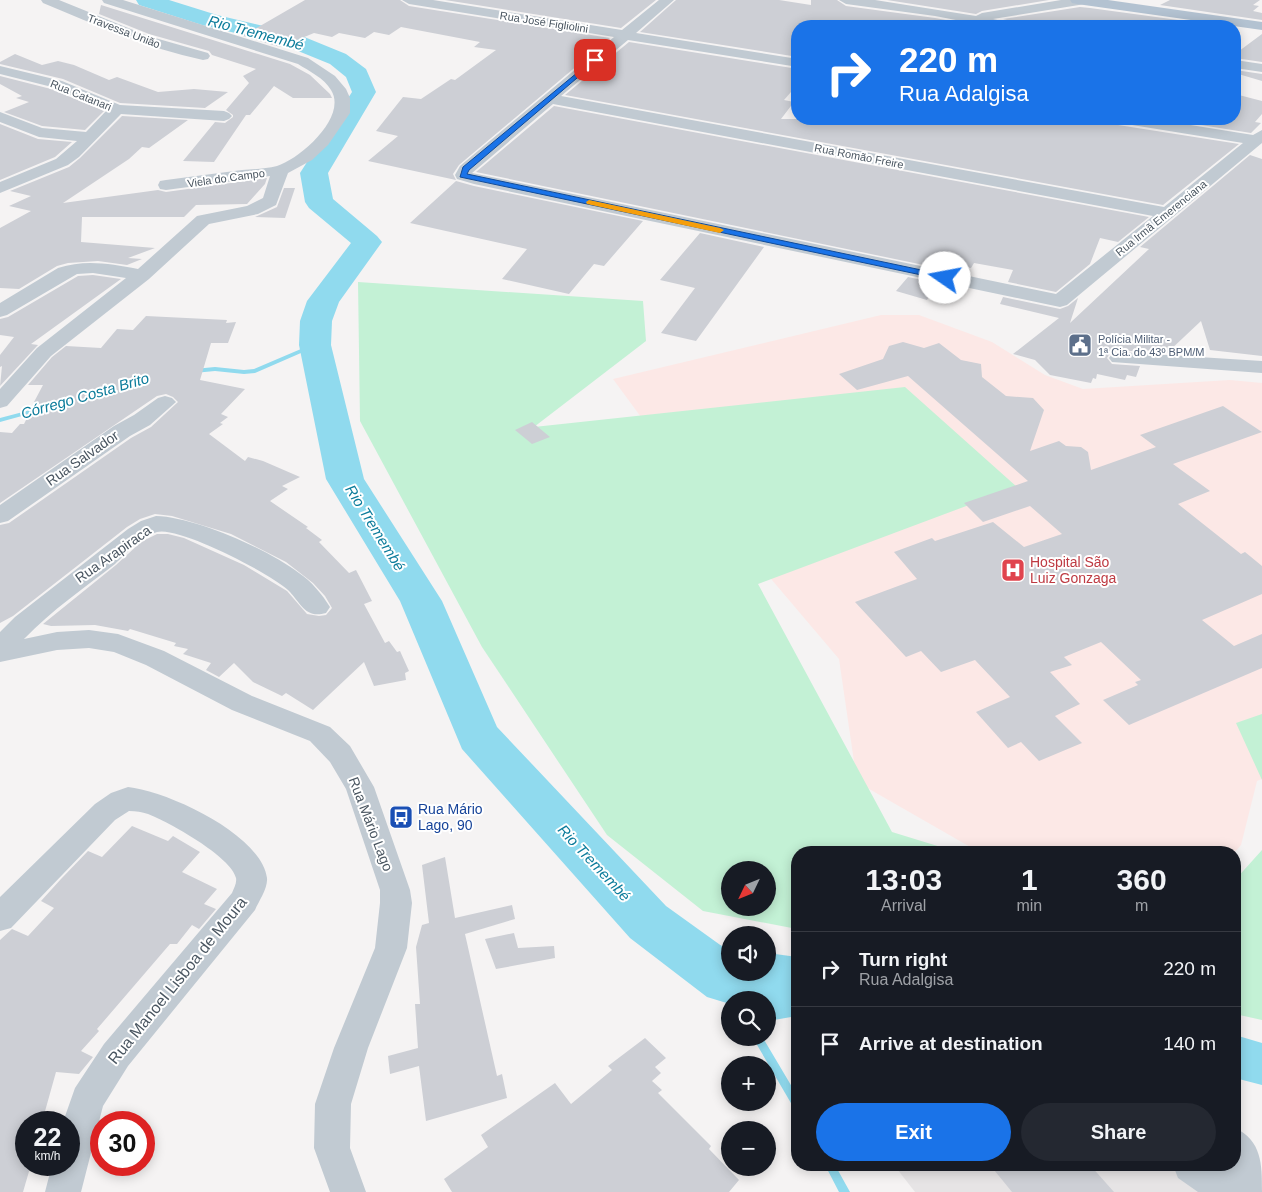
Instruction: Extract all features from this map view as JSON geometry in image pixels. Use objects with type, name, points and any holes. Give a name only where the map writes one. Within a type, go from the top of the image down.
[{"type":"main road","points":[[1077,0],[1219,20]]},
{"type":"main road","points":[[1241,23],[1262,26]]},
{"type":"street","name":"Travessa União","points":[[48,0],[125,32],[175,50],[202,56]]},
{"type":"street","points":[[109,0],[288,55],[303,61],[330,79],[339,90],[342,98],[342,113],[322,142],[306,157],[281,170]]},
{"type":"street","name":"Rua José Figliolini","points":[[409,0],[791,63]]},
{"type":"street","points":[[551,98],[624,34],[667,0]]},
{"type":"street","points":[[846,0],[980,20]]},
{"type":"street","points":[[972,18],[1086,0]]},
{"type":"street","points":[[1241,65],[1262,68]]},
{"type":"street","name":"Rua Catanari","points":[[0,70],[57,84],[117,109],[224,116]]},
{"type":"street","name":"Rua Irmã Emerenciana","points":[[551,98],[466,169],[463,175],[1060,301],[1259,138]]},
{"type":"street","name":"Rua Romão Freire","points":[[551,98],[1167,213]]},
{"type":"street","points":[[0,188],[62,162],[73,154],[117,109]]},
{"type":"street","points":[[0,117],[39,132],[89,137]]},
{"type":"street","points":[[1168,125],[1259,138]]},
{"type":"street","name":"Viela do Campo","points":[[142,275],[203,220],[252,210],[270,201],[281,170],[166,185]]},
{"type":"street","points":[[0,172],[20,181]]},
{"type":"street","points":[[0,312],[65,272],[76,268],[110,270],[142,275]]},
{"type":"street","points":[[0,402],[44,352],[142,275]]},
{"type":"street","points":[[1119,358],[1262,367]]},
{"type":"street","name":"Rua Salvador","points":[[3,511],[122,431],[142,420],[165,402]]},
{"type":"street","name":"Rua Arapiraca","points":[[0,649],[47,602],[126,542],[156,524],[175,525],[268,565],[296,583],[317,607]]},
{"type":"street","name":"Rua Mário Lago","points":[[0,653],[57,641],[89,639],[118,643],[155,658],[242,703],[320,734],[340,754],[360,787],[395,890],[396,903],[391,948],[351,1048],[333,1104],[332,1148],[348,1192]]},
{"type":"street","name":"Rua Manoel Lisboa de Moura","points":[[0,918],[105,812],[118,802],[129,799],[144,800],[189,820],[218,838],[244,862],[251,876],[251,886],[244,901],[116,1055],[100,1078],[87,1100],[62,1192]]},
{"type":"street","points":[[1241,1155],[1262,1188]]},
{"type":"street","points":[[1200,1171],[1230,1192]]},
{"type":"shaded area","name":"Hospital São Luiz Gonzaga","points":[[881,315],[919,315],[992,342],[1045,375],[1083,389],[1230,380],[1262,383],[1262,779],[1257,781],[1241,845],[969,846],[857,782],[839,659],[688,481],[613,379]]},
{"type":"shaded area","points":[[899,1171],[1180,1171],[1203,1192],[915,1192]]},
{"type":"green space","points":[[358,282],[643,301],[646,341],[534,427],[905,387],[1017,487],[758,584],[892,832],[938,846],[791,846],[791,928],[729,916],[776,916],[776,861],[721,861],[721,914],[703,911],[607,835],[482,647],[360,421]]},
{"type":"green space","points":[[1262,714],[1262,780],[1236,723]]},
{"type":"green space","points":[[1262,850],[1262,1020],[1241,1015],[1241,873]]},
{"type":"water","points":[[695,942],[721,946],[721,973]]},
{"type":"water","points":[[776,954],[791,956],[791,1017],[776,1020],[776,991],[736,991],[727,981],[776,981]]},
{"type":"water","points":[[1241,1037],[1262,1043],[1262,1085],[1241,1080]]},
{"type":"building","points":[[305,0],[400,0],[409,6],[610,38],[459,165],[453,174],[456,180],[368,161],[398,136],[376,131],[403,97],[421,99],[451,79],[455,80],[496,50],[474,47],[480,42],[401,27],[389,35],[374,32],[365,38],[339,33],[332,37],[314,33],[280,47],[243,36]]},
{"type":"building","points":[[445,0],[656,0],[621,28]]},
{"type":"building","points":[[676,0],[779,0],[811,5],[811,0],[837,0],[846,6],[946,20],[791,20],[791,56],[640,32]]},
{"type":"building","points":[[887,0],[1049,0],[982,11],[976,14]]},
{"type":"building","points":[[1170,0],[1260,0],[1253,5],[1259,6],[1253,11],[1262,13],[1262,20],[1160,5]]},
{"type":"building","points":[[101,5],[290,64],[310,75],[332,98],[293,98],[274,86],[250,115],[246,115],[214,162],[183,161],[215,122],[225,123],[233,117],[226,110],[249,83],[243,76],[256,69],[212,55],[209,51],[149,34],[99,14]]},
{"type":"building","points":[[1080,7],[1177,20],[1007,20],[1003,19]]},
{"type":"building","points":[[1262,34],[1262,62],[1241,59],[1241,50]]},
{"type":"building","points":[[629,42],[791,68],[791,92],[784,100],[791,101],[791,106],[781,119],[791,119],[791,125],[1118,125],[1239,144],[1163,205],[565,95]]},
{"type":"building","points":[[15,54],[42,65],[58,61],[74,65],[109,80],[117,77],[158,92],[194,89],[228,92],[205,108],[120,103],[63,79],[0,64],[0,62]]},
{"type":"building","points":[[1241,71],[1262,74],[1262,81],[1241,75]]},
{"type":"building","points":[[0,76],[51,89],[104,111],[85,130],[42,126],[4,112],[29,102],[16,98],[22,96],[0,84]]},
{"type":"building","points":[[1241,96],[1262,101],[1262,114],[1255,122],[1261,123],[1251,133],[1201,125],[1241,125]]},
{"type":"building","points":[[554,106],[1149,217],[1118,242],[1100,238],[1090,264],[1056,292],[1008,282],[1013,270],[974,263],[971,268],[946,263],[943,269],[476,172]]},
{"type":"building","points":[[122,116],[188,120],[149,148],[142,147],[129,159],[63,203],[158,190],[166,192],[267,178],[265,184],[247,204],[196,205],[184,217],[82,217],[81,242],[155,248],[128,258],[142,259],[127,265],[98,261],[68,263],[57,266],[19,289],[0,288],[0,228],[31,211],[9,206],[31,196],[10,191],[69,167]]},
{"type":"building","points":[[0,124],[38,139],[72,142],[55,157],[0,180]]},
{"type":"building","points":[[1250,155],[1262,159],[1262,356],[1210,350],[1201,321],[1167,353],[1145,350],[1144,352],[1119,350],[1110,353],[1107,358],[1112,364],[1140,366],[1136,377],[1127,375],[1125,380],[1097,374],[1096,379],[1093,378],[1091,383],[1050,375],[1035,360],[1013,354],[1059,318],[1000,304],[1003,297],[1060,309],[1068,306],[1078,298],[1070,323],[1149,249],[1140,247]]},
{"type":"building","points":[[456,181],[643,221],[604,266],[594,264],[569,294],[502,279],[527,249],[410,223]]},
{"type":"building","points":[[284,188],[295,188],[285,218],[255,217],[277,207]]},
{"type":"building","points":[[700,233],[764,247],[696,341],[661,333],[695,288],[660,280]]},
{"type":"building","points":[[93,275],[121,279],[31,344],[38,345],[0,386],[2,366],[0,367],[0,355],[14,337],[0,335],[0,319],[8,317],[78,276]]},
{"type":"building","points":[[908,277],[936,283],[927,300],[896,291]]},
{"type":"building","points":[[146,316],[227,320],[226,323],[236,322],[228,343],[211,343],[200,380],[245,389],[221,414],[228,417],[220,423],[223,424],[209,434],[245,461],[248,457],[263,461],[300,477],[282,486],[288,489],[270,501],[308,527],[306,528],[322,540],[319,542],[349,573],[356,570],[372,601],[364,604],[385,643],[389,641],[397,652],[400,651],[409,671],[405,673],[406,680],[374,686],[364,662],[313,710],[286,693],[282,696],[253,682],[234,663],[219,677],[206,670],[211,663],[183,654],[188,649],[174,646],[176,643],[130,629],[128,631],[95,625],[51,626],[43,624],[116,565],[141,542],[157,534],[168,534],[184,538],[244,565],[287,591],[307,614],[326,615],[332,608],[325,596],[313,583],[286,562],[231,534],[172,516],[155,514],[140,519],[127,527],[13,616],[0,623],[0,525],[9,523],[131,438],[151,427],[178,402],[166,394],[157,396],[0,503],[0,432],[12,433],[20,424],[24,424],[38,404],[34,402],[43,385],[28,385],[52,357],[66,346],[101,348],[117,329],[133,330]]},
{"type":"building","points":[[903,342],[924,348],[939,343],[961,360],[981,364],[982,377],[1006,396],[1033,398],[1044,410],[1030,451],[1059,441],[1066,446],[1081,447],[1088,452],[1091,470],[1156,447],[1140,435],[1223,406],[1262,432],[1173,464],[1210,491],[1178,504],[1241,554],[1245,552],[1262,566],[1262,594],[1202,620],[1234,646],[1262,634],[1262,668],[1129,725],[1103,700],[1138,685],[1135,682],[1141,680],[1101,642],[1064,657],[1072,665],[1050,672],[1080,704],[1055,716],[1082,743],[1039,761],[1021,742],[1008,748],[976,712],[1010,697],[975,660],[941,672],[921,651],[906,657],[855,602],[917,579],[894,552],[932,538],[935,541],[993,522],[1024,547],[1062,534],[1030,506],[983,522],[964,503],[1028,481],[908,376],[857,390],[839,374],[883,359],[889,346]]},
{"type":"building","points":[[532,422],[550,437],[532,444],[515,430]]},
{"type":"building","points":[[132,826],[168,841],[173,836],[200,852],[182,872],[217,889],[204,904],[216,909],[199,929],[192,925],[177,944],[170,944],[97,1029],[99,1031],[81,1051],[93,1057],[79,1074],[56,1072],[45,1111],[15,1111],[15,1176],[28,1176],[23,1192],[0,1192],[0,940],[12,929],[28,936],[54,908],[41,901],[61,879],[88,851],[102,857]]},
{"type":"building","points":[[445,857],[455,918],[512,905],[515,919],[465,934],[497,1076],[502,1074],[507,1098],[426,1121],[419,1066],[390,1074],[388,1056],[418,1048],[415,1004],[420,1004],[416,947],[422,925],[429,923],[422,865]]},
{"type":"building","points":[[514,933],[518,948],[554,946],[555,958],[496,969],[485,939]]},
{"type":"building","points":[[645,1038],[666,1058],[655,1067],[661,1073],[652,1081],[662,1090],[658,1093],[711,1146],[709,1149],[721,1161],[721,1176],[735,1176],[739,1180],[729,1192],[452,1192],[444,1179],[488,1147],[481,1135],[555,1083],[571,1104],[612,1070],[608,1066]]},
{"type":"building","points":[[995,1171],[1095,1171],[1114,1192],[1012,1192]]},
{"type":"waterway","name":"Rio Tremembé","points":[[147,0],[210,20],[289,39],[338,59],[357,74],[364,92],[314,173],[319,202],[367,242],[323,301],[316,321],[315,345],[345,479],[421,601],[478,737],[648,922],[726,980],[791,981]]},
{"type":"waterway","name":"Córrego Costa Brito","points":[[194,371],[215,369],[244,372],[255,371],[315,345]]},
{"type":"waterway","name":"Córrego Costa Brito","points":[[0,420],[38,410]]},
{"type":"waterway","points":[[727,981],[732,991]]},
{"type":"waterway","points":[[763,1046],[791,1095]]},
{"type":"waterway","points":[[833,1171],[845,1192]]},
{"type":"slow traffic","points":[[589,202],[720,230]]},
{"type":"place","name":"Polícia Militar - 1ª Cia. do 43º BPM/M","points":[[1080,345]]},
{"type":"place","name":"Hospital São Luiz Gonzaga","points":[[1013,570]]},
{"type":"place","name":"Rua Mário Lago, 90","points":[[401,817]]},
{"type":"route","points":[[595,60],[466,169],[463,175],[474,179],[945,278]]}]
